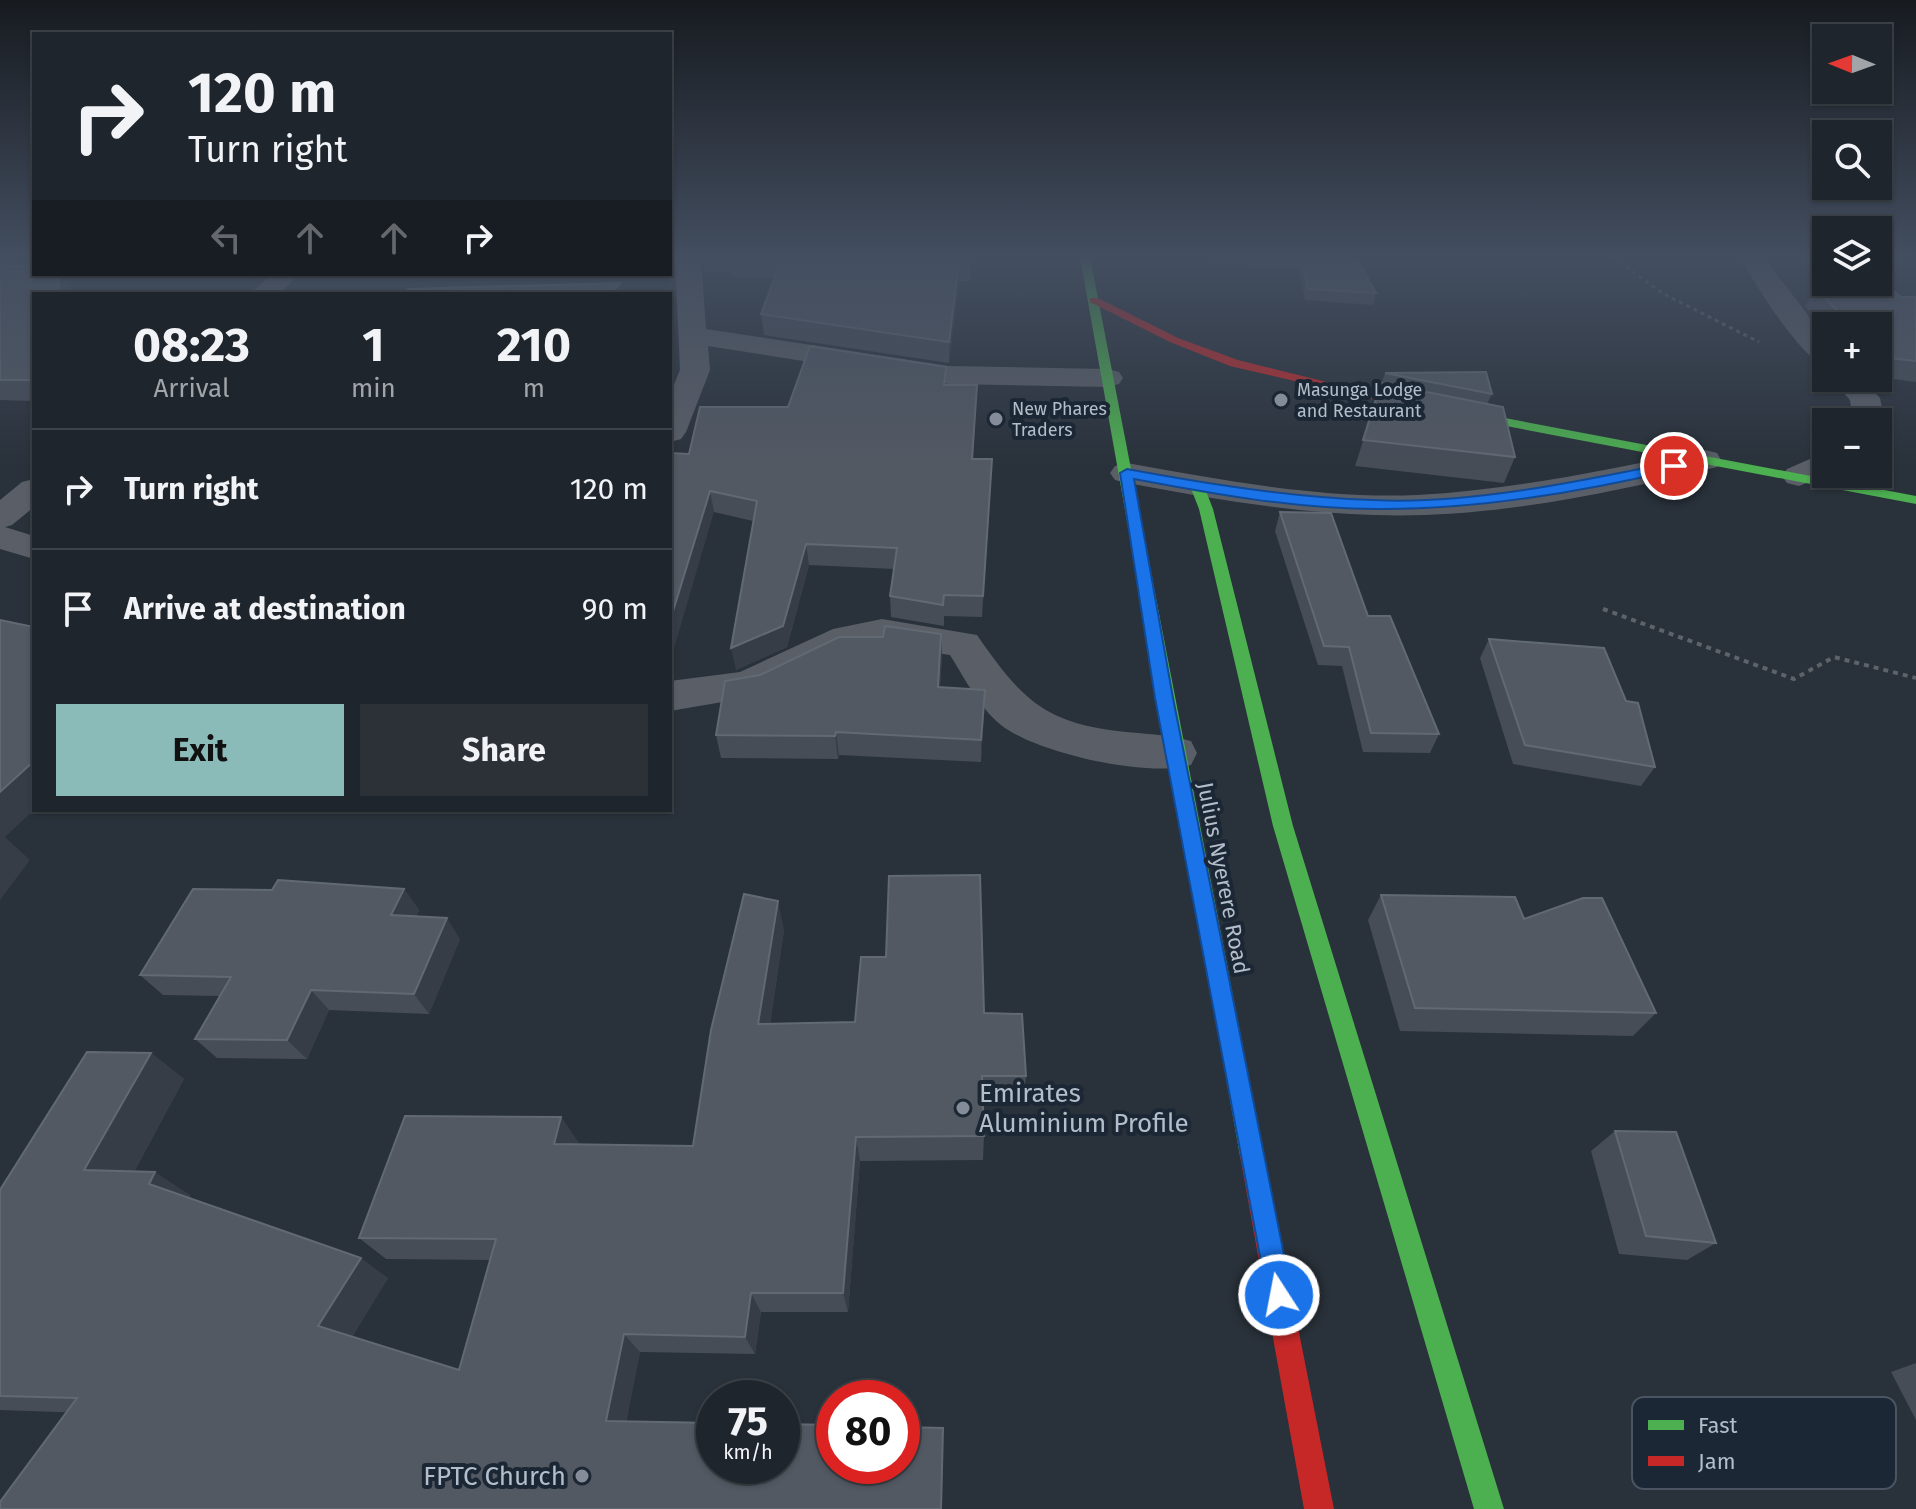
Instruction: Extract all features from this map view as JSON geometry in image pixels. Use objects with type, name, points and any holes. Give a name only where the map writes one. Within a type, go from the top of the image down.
[{"type":"main road","name":"Julius Nyerere Road","points":[[1099,327],[1175,753],[1319,1509]]},
{"type":"main road","points":[[1148,327],[1234,363],[1404,403],[1705,460],[1812,469]]},
{"type":"main road","points":[[1197,486],[1206,509],[1283,826],[1489,1509]]},
{"type":"main road","points":[[1876,488],[1916,500]]},
{"type":"street","points":[[672,427],[695,370],[692,327]]},
{"type":"street","points":[[692,335],[949,375],[1108,378]]},
{"type":"street","points":[[1127,473],[1226,492],[1376,505],[1485,498],[1581,485],[1705,460]]},
{"type":"street","points":[[0,518],[32,491]]},
{"type":"street","points":[[0,537],[32,547]]},
{"type":"street","points":[[672,696],[748,685],[847,638],[882,632],[963,644],[991,686],[1023,720],[1069,739],[1175,753]]},
{"type":"path","points":[[1731,327],[1772,348]]},
{"type":"path","points":[[1603,609],[1794,679],[1834,657],[1916,678]]},
{"type":"building","points":[[0,327],[32,327],[32,380],[0,380]]},
{"type":"building","points":[[851,327],[951,327],[949,342]]},
{"type":"building","points":[[1892,327],[1916,327],[1916,361],[1892,358]]},
{"type":"building","points":[[810,346],[946,367],[944,385],[977,385],[972,459],[992,459],[983,596],[944,595],[943,605],[890,596],[897,548],[806,544],[783,626],[731,648],[757,501],[710,491],[672,614],[672,453],[689,454],[700,407],[788,407]]},
{"type":"building","points":[[1486,372],[1492,394],[1385,373]]},
{"type":"building","points":[[1381,383],[1503,407],[1515,457],[1363,440]]},
{"type":"building","points":[[1280,512],[1331,513],[1368,616],[1390,616],[1439,734],[1371,733],[1349,647],[1324,646]]},
{"type":"building","points":[[0,620],[32,627],[32,763],[0,792]]},
{"type":"building","points":[[885,626],[941,634],[938,687],[985,690],[981,740],[836,732],[835,736],[716,735],[725,681],[760,675],[839,637],[883,637]]},
{"type":"building","points":[[1489,639],[1604,648],[1626,701],[1638,703],[1655,767],[1525,745]]},
{"type":"building","points":[[980,875],[984,1013],[1022,1014],[1026,1076],[982,1076],[984,1136],[856,1137],[843,1293],[751,1293],[745,1337],[624,1334],[606,1421],[696,1423],[696,1484],[800,1484],[800,1424],[816,1425],[816,1484],[920,1484],[920,1427],[943,1428],[941,1509],[0,1509],[0,1502],[77,1398],[0,1396],[0,1190],[87,1052],[151,1053],[84,1170],[155,1172],[149,1184],[361,1258],[318,1326],[459,1370],[496,1239],[359,1238],[405,1116],[561,1117],[554,1144],[693,1146],[711,1030],[744,894],[778,901],[758,1024],[855,1022],[861,957],[886,957],[889,876]]},
{"type":"building","points":[[278,880],[404,889],[391,915],[447,918],[414,994],[311,990],[287,1040],[195,1039],[231,977],[140,975],[193,889],[272,890]]},
{"type":"building","points":[[1381,895],[1515,897],[1524,919],[1583,898],[1602,898],[1656,1013],[1415,1008]]},
{"type":"building","points":[[1615,1131],[1676,1132],[1716,1243],[1646,1236]]},
{"type":"traffic: fast","points":[[1098,327],[1252,1156]]},
{"type":"traffic: fast","points":[[1410,404],[1916,500]]},
{"type":"traffic: fast","points":[[1197,486],[1206,509],[1283,826],[1489,1509]]},
{"type":"traffic: jam","points":[[1149,327],[1234,363],[1410,404]]},
{"type":"traffic: jam","points":[[1252,1156],[1319,1509]]},
{"type":"place","name":"Masunga Lodge and Restaurant","points":[[1281,400]]},
{"type":"place","name":"New Phares Traders","points":[[996,419]]},
{"type":"place","name":"Emirates Aluminium Profile","points":[[963,1108]]},
{"type":"place","name":"FPTC Church","points":[[582,1476]]},
{"type":"route","points":[[1279,1295],[1164,698],[1127,473],[1226,492],[1376,505],[1485,498],[1581,485],[1674,466]]}]
